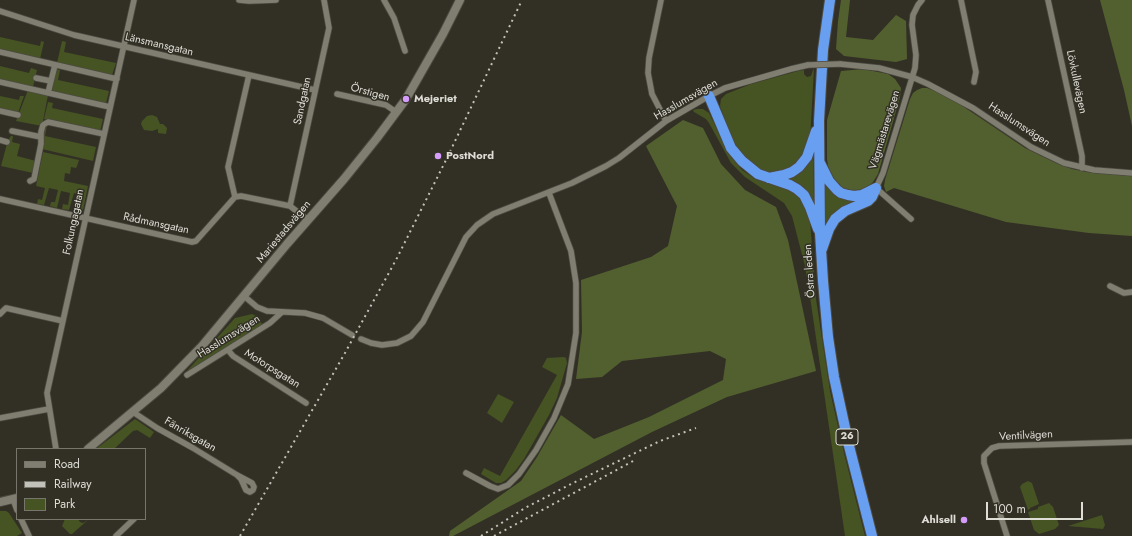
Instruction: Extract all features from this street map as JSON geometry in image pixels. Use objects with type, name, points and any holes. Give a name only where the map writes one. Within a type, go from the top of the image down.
[{"type":"highway","name":"Östra leden","points":[[830,0],[823,50],[818,161],[821,253],[827,330],[834,377],[849,446],[872,536]]},
{"type":"highway","points":[[709,96],[732,148],[742,161],[758,174],[790,185],[797,189],[804,196],[810,207],[820,233]]},
{"type":"highway","points":[[769,178],[792,172],[799,166],[810,149],[819,122]]},
{"type":"highway","points":[[818,161],[830,181],[837,190],[841,192],[854,196],[862,195],[876,188]]},
{"type":"highway","points":[[821,253],[829,229],[835,219],[845,211],[868,201],[872,197],[876,188]]},
{"type":"street","name":"Folkungagatan","points":[[56,448],[47,393],[134,0]]},
{"type":"street","points":[[239,0],[276,0]]},
{"type":"street","name":"Sandgatan","points":[[290,206],[329,28],[324,0]]},
{"type":"street","points":[[384,0],[394,18],[405,51]]},
{"type":"street","name":"Mariestadsvägen","points":[[89,448],[133,412],[188,361],[348,174],[406,99],[443,34],[460,0]]},
{"type":"street","points":[[661,0],[649,58],[648,73],[652,94],[666,121]]},
{"type":"street","name":"Vägmästarevägen","points":[[876,188],[883,173],[915,68],[916,56],[912,25],[913,15],[922,0]]},
{"type":"street","points":[[961,0],[976,72],[974,82]]},
{"type":"street","name":"Lövkullevägen","points":[[1048,0],[1082,156],[1082,168]]},
{"type":"street","name":"Länsmansgatan","points":[[0,11],[74,35],[316,90]]},
{"type":"street","points":[[0,52],[117,79]]},
{"type":"street","name":"Hasslumsvägen","points":[[361,339],[372,343],[382,344],[397,343],[411,336],[423,322],[466,237],[477,225],[493,214],[572,183],[606,166],[619,158],[666,121],[724,86],[808,65],[840,64],[879,68],[912,78],[928,84],[973,108],[1031,147],[1064,163],[1082,168],[1132,172]]},
{"type":"street","points":[[48,93],[55,65]]},
{"type":"street","points":[[249,75],[228,167],[235,197],[241,196],[290,206],[308,220]]},
{"type":"street","points":[[36,78],[51,81]]},
{"type":"street","points":[[0,82],[110,107]]},
{"type":"street","name":"Örstigen","points":[[337,94],[386,105],[396,112]]},
{"type":"street","points":[[0,111],[18,115]]},
{"type":"street","points":[[30,181],[34,178],[41,144],[43,125],[48,122],[104,134]]},
{"type":"street","points":[[12,131],[41,137]]},
{"type":"street","points":[[0,140],[7,142]]},
{"type":"street","points":[[876,188],[911,219]]},
{"type":"street","points":[[466,473],[498,489],[508,485],[519,474],[536,450],[554,418],[568,384],[576,333],[576,283],[571,251],[549,192]]},
{"type":"street","name":"Rådmansgatan","points":[[0,199],[194,242],[235,197]]},
{"type":"street","points":[[1110,286],[1124,293],[1132,292]]},
{"type":"street","name":"Hasslumsvägen","points":[[244,296],[257,306],[267,311],[281,313],[305,313],[322,318],[352,335]]},
{"type":"street","points":[[0,314],[6,308],[63,321]]},
{"type":"street","name":"Hasslumsvägen","points":[[186,375],[270,323],[281,313]]},
{"type":"street","name":"Motorpsgatan","points":[[228,350],[233,356],[306,403]]},
{"type":"street","points":[[0,418],[49,409]]},
{"type":"street","name":"Fänriksgatan","points":[[133,412],[157,428],[237,474]]},
{"type":"street","name":"Ventilvägen","points":[[1007,536],[984,463],[984,456],[992,448],[999,446],[1132,442]]},
{"type":"street","points":[[0,502],[15,499]]},
{"type":"street","points":[[21,520],[30,536]]},
{"type":"street","points":[[116,536],[133,520]]},
{"type":"green space","points":[[841,0],[850,0],[846,37],[873,40],[896,15],[906,21],[907,59],[896,62],[844,56],[836,49]]},
{"type":"green space","points":[[1100,0],[1132,0],[1132,126],[1124,90]]},
{"type":"green space","points":[[0,37],[40,46],[41,41],[44,42],[40,59],[0,50]]},
{"type":"green space","points":[[62,41],[66,42],[64,52],[116,63],[112,75],[57,63]]},
{"type":"green space","points":[[0,66],[29,73],[31,68],[37,70],[33,87],[0,80]]},
{"type":"green space","points":[[57,69],[60,70],[58,80],[109,91],[106,103],[51,91]]},
{"type":"green space","points":[[814,69],[810,140],[801,160],[786,172],[768,173],[759,169],[747,160],[738,150],[728,129],[720,106],[721,99],[726,94],[751,84],[798,71],[804,70],[804,74],[807,77],[811,76]]},
{"type":"green space","points":[[863,69],[888,74],[895,79],[901,88],[900,97],[878,174],[867,188],[860,192],[847,192],[834,181],[829,171],[827,159],[827,120],[841,71]]},
{"type":"green space","points":[[922,88],[935,91],[958,103],[1025,148],[1056,163],[1072,169],[1087,172],[1132,176],[1132,236],[1089,233],[1006,222],[894,188],[886,192],[884,186],[885,180],[910,99],[913,93]]},
{"type":"green space","points":[[28,90],[48,95],[42,126],[16,121]]},
{"type":"green space","points":[[0,96],[19,100],[20,96],[24,96],[18,113],[0,109]]},
{"type":"green space","points":[[48,102],[53,103],[52,108],[103,119],[100,131],[44,119]]},
{"type":"green space","points":[[703,109],[709,113],[729,154],[742,170],[755,179],[789,188],[803,201],[810,219],[816,299],[830,391],[865,536],[845,536],[805,266],[792,216],[784,203],[745,177],[731,163],[709,123],[706,119],[694,112],[693,110]]},
{"type":"green space","points":[[152,115],[157,117],[160,124],[163,124],[167,128],[166,134],[158,133],[158,129],[152,131],[144,130],[141,124],[142,121],[147,116]]},
{"type":"green space","points":[[683,120],[703,128],[721,164],[745,190],[776,207],[788,240],[816,371],[727,397],[652,432],[453,536],[449,536],[450,531],[521,481],[537,457],[561,415],[594,439],[649,417],[723,380],[726,359],[710,351],[622,361],[602,377],[576,379],[582,332],[581,280],[651,257],[668,246],[677,206],[646,146]]},
{"type":"green space","points":[[44,126],[47,126],[45,136],[96,147],[93,161],[42,149],[44,138],[42,133]]},
{"type":"green space","points":[[11,136],[13,136],[12,142],[20,144],[17,156],[36,161],[33,173],[1,166],[8,140]]},
{"type":"green space","points":[[813,151],[814,205],[783,178]]},
{"type":"green space","points":[[43,152],[79,160],[76,168],[71,167],[70,174],[65,173],[64,181],[88,186],[83,210],[74,212],[75,207],[80,207],[82,195],[74,193],[69,210],[62,209],[63,204],[68,205],[70,193],[61,191],[57,208],[50,206],[51,202],[55,202],[58,190],[49,188],[44,205],[37,204],[38,199],[42,200],[45,188],[36,186]]},
{"type":"green space","points":[[825,179],[859,198],[825,228],[824,184]]},
{"type":"green space","points":[[252,314],[260,318],[262,325],[186,372],[235,318]]},
{"type":"green space","points":[[547,358],[566,358],[567,363],[557,398],[524,459],[516,470],[501,483],[496,483],[481,474],[484,468],[500,476],[557,375],[542,367]]},
{"type":"green space","points":[[498,394],[514,402],[502,423],[487,413]]},
{"type":"green space","points":[[135,419],[154,432],[150,438],[137,430],[133,431],[115,448],[97,448]]},
{"type":"green space","points":[[1028,481],[1032,483],[1039,504],[1028,510],[1020,487]]},
{"type":"green space","points":[[1049,503],[1053,507],[1059,525],[1055,529],[1039,534],[1034,530],[1028,512]]},
{"type":"green space","points":[[0,511],[6,511],[9,513],[22,533],[17,536],[0,536]]},
{"type":"green space","points":[[1102,515],[1105,525],[1103,529],[1068,526]]},
{"type":"green space","points":[[65,520],[79,520],[83,523],[88,520],[72,534],[70,534],[62,526]]},
{"type":"railway","points":[[240,536],[345,353],[397,258],[447,158],[522,0]]},
{"type":"railway","points":[[481,536],[525,508],[571,484],[660,441],[696,428]]},
{"type":"railway","points":[[494,536],[635,460]]},
{"type":"place","name":"Mejeriet","points":[[406,99]]},
{"type":"place","name":"PostNord","points":[[438,156]]},
{"type":"place","name":"Ahlsell","points":[[964,520]]}]
